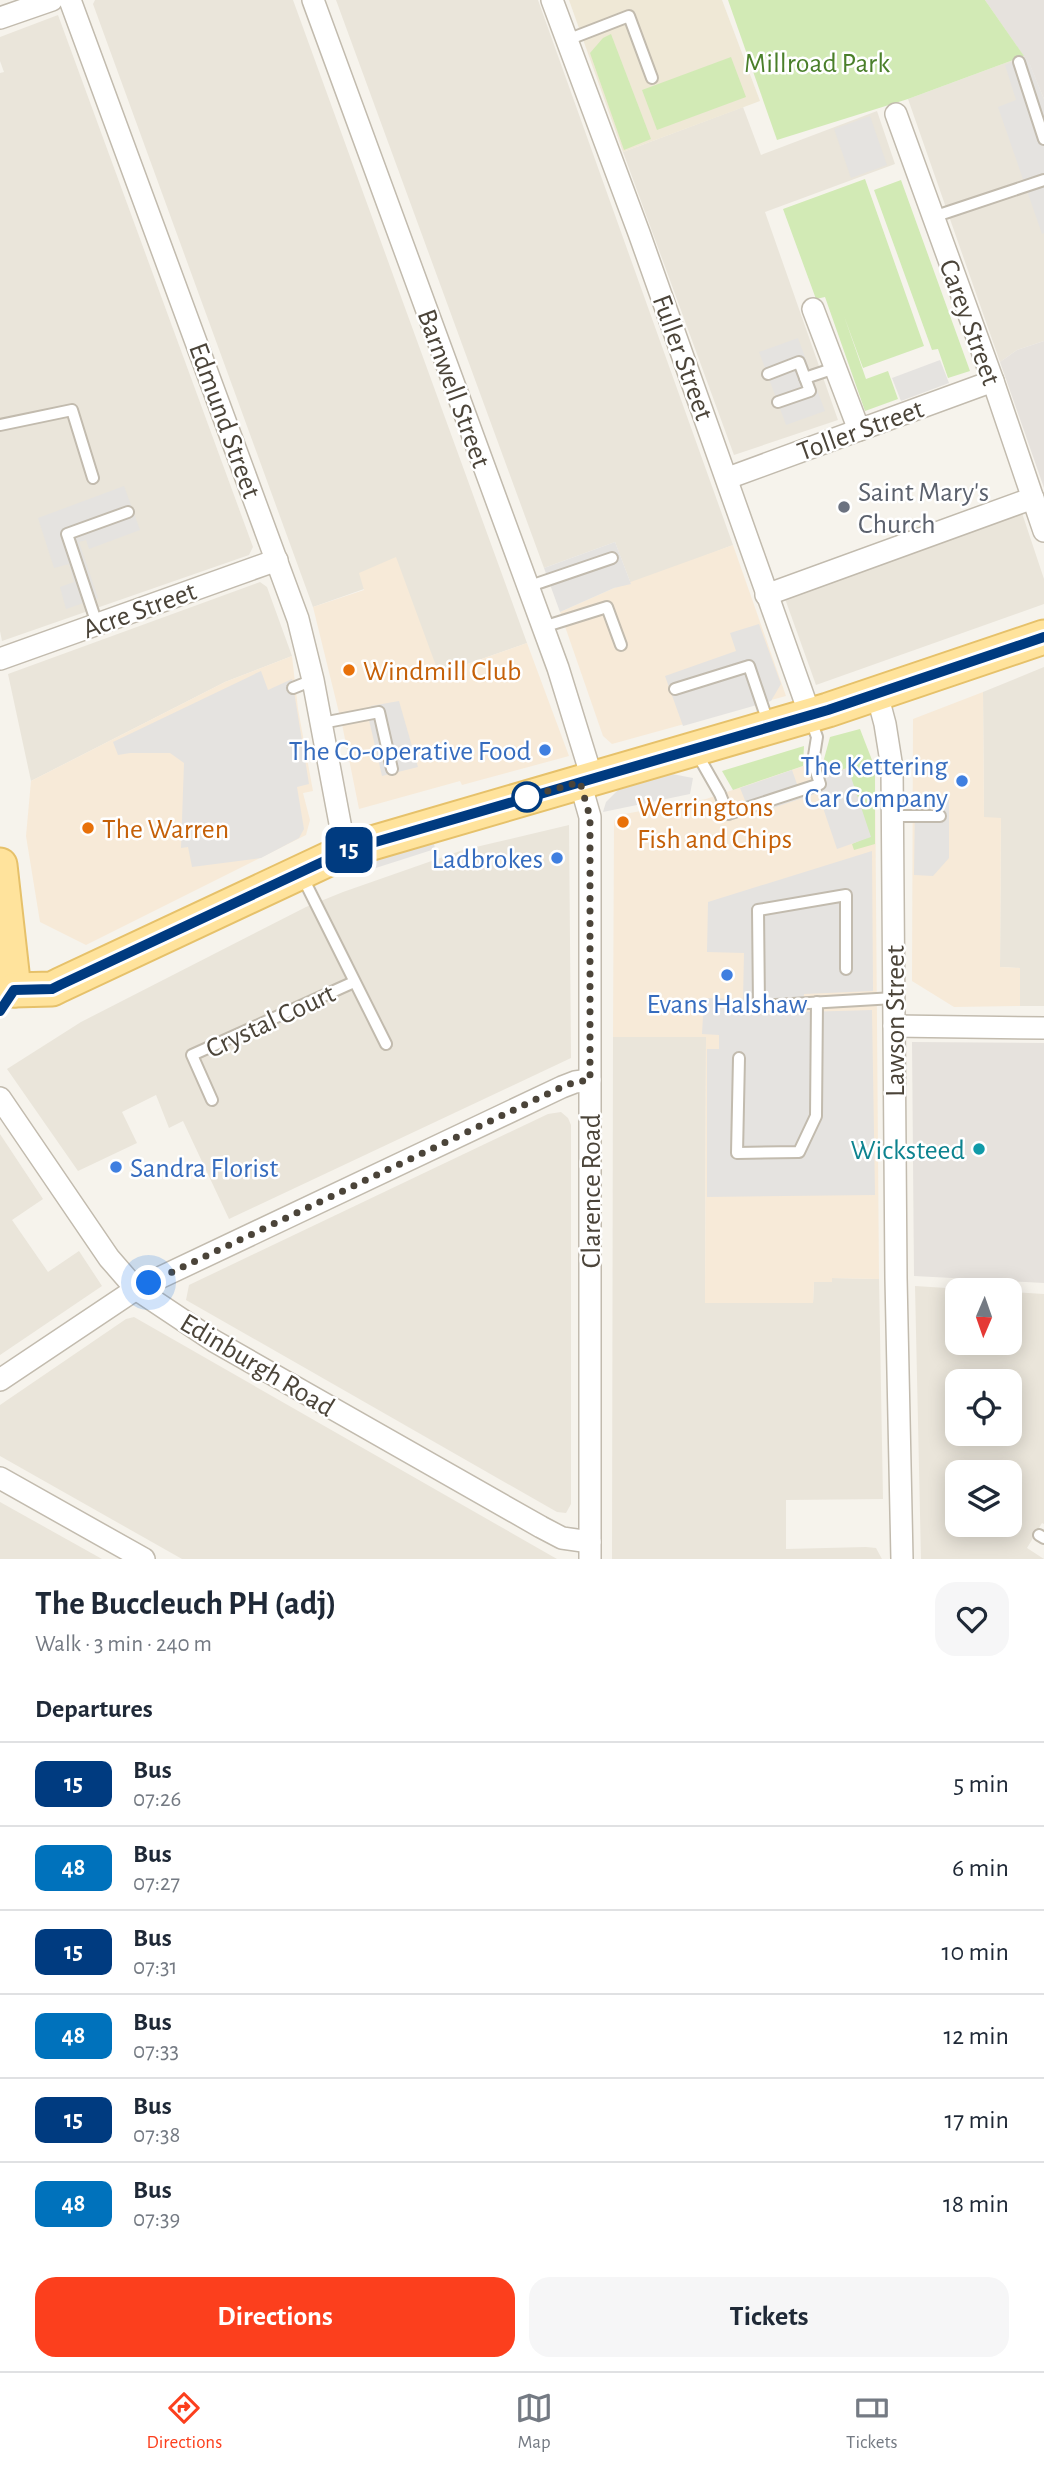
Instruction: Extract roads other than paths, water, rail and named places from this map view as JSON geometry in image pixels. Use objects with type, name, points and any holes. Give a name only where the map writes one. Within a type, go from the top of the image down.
[{"type":"main road","points":[[0,865],[5,996],[52,989],[348,850],[810,715],[1044,637]]},
{"type":"street","points":[[0,18],[52,0]]},
{"type":"street","name":"Edmund Street","points":[[70,0],[298,620],[303,684],[322,723],[342,834],[348,850]]},
{"type":"street","name":"Barnwell Street","points":[[313,0],[543,627],[586,780]]},
{"type":"street","name":"Fuller Street","points":[[552,0],[727,478],[810,715]]},
{"type":"street","name":"Carey Street","points":[[896,114],[993,381],[1044,531]]},
{"type":"street","points":[[813,309],[859,430]]},
{"type":"street","name":"Toller Street","points":[[727,478],[993,381]]},
{"type":"street","points":[[766,595],[1033,498]]},
{"type":"street","name":"Acre Street","points":[[0,659],[277,559]]},
{"type":"street","name":"Lawson Street","points":[[877,694],[892,768],[902,1559]]},
{"type":"street","name":"Clarence Road","points":[[586,780],[590,817],[590,1550]]},
{"type":"street","points":[[894,1026],[1044,1028]]},
{"type":"street","points":[[0,1380],[136,1290],[562,1087],[590,1080]]},
{"type":"street","name":"Edinburgh Road","points":[[0,1098],[108,1258],[136,1290],[214,1341],[541,1527],[590,1550]]},
{"type":"street","points":[[0,1478],[144,1559]]},
{"type":"lane","points":[[567,40],[629,16],[652,78]]},
{"type":"lane","points":[[1019,62],[1044,139]]},
{"type":"lane","points":[[933,217],[1044,180]]},
{"type":"lane","points":[[768,374],[799,362],[810,391],[778,402]]},
{"type":"lane","points":[[805,378],[835,368]]},
{"type":"lane","points":[[0,425],[72,410],[93,478]]},
{"type":"lane","points":[[97,624],[67,534],[128,512]]},
{"type":"lane","points":[[527,587],[612,558]]},
{"type":"lane","points":[[543,627],[607,607],[621,645]]},
{"type":"lane","points":[[675,689],[750,666],[770,727]]},
{"type":"lane","points":[[322,723],[379,712],[392,769]]},
{"type":"lane","points":[[695,750],[728,814],[820,784],[813,762],[817,737],[810,715]]},
{"type":"lane","points":[[892,816],[940,816]]},
{"type":"lane","name":"Crystal Court","points":[[300,872],[386,1044]]},
{"type":"lane","points":[[846,969],[846,895],[758,910],[759,1006],[894,998]]},
{"type":"lane","name":"Crystal Court","points":[[212,1100],[192,1055],[354,982]]},
{"type":"lane","points":[[739,1059],[737,1153],[799,1153],[816,1116],[817,1002]]},
{"type":"place","name":"Saint Mary's Church","points":[[844,507]]},
{"type":"place","name":"Windmill Club","points":[[349,670]]},
{"type":"place","name":"The Co-operative Food","points":[[545,750]]},
{"type":"place","name":"The Kettering Car Company","points":[[962,781]]},
{"type":"place","name":"Werringtons Fish and Chips","points":[[623,822]]},
{"type":"place","name":"The Warren","points":[[88,828]]},
{"type":"place","name":"Ladbrokes","points":[[557,858]]},
{"type":"place","name":"Evans Halshaw","points":[[727,975]]},
{"type":"place","name":"Wicksteed","points":[[979,1149]]},
{"type":"place","name":"Sandra Florist","points":[[116,1167]]},
{"type":"park label","name":"Millroad Park","points":[[817,62]]}]
